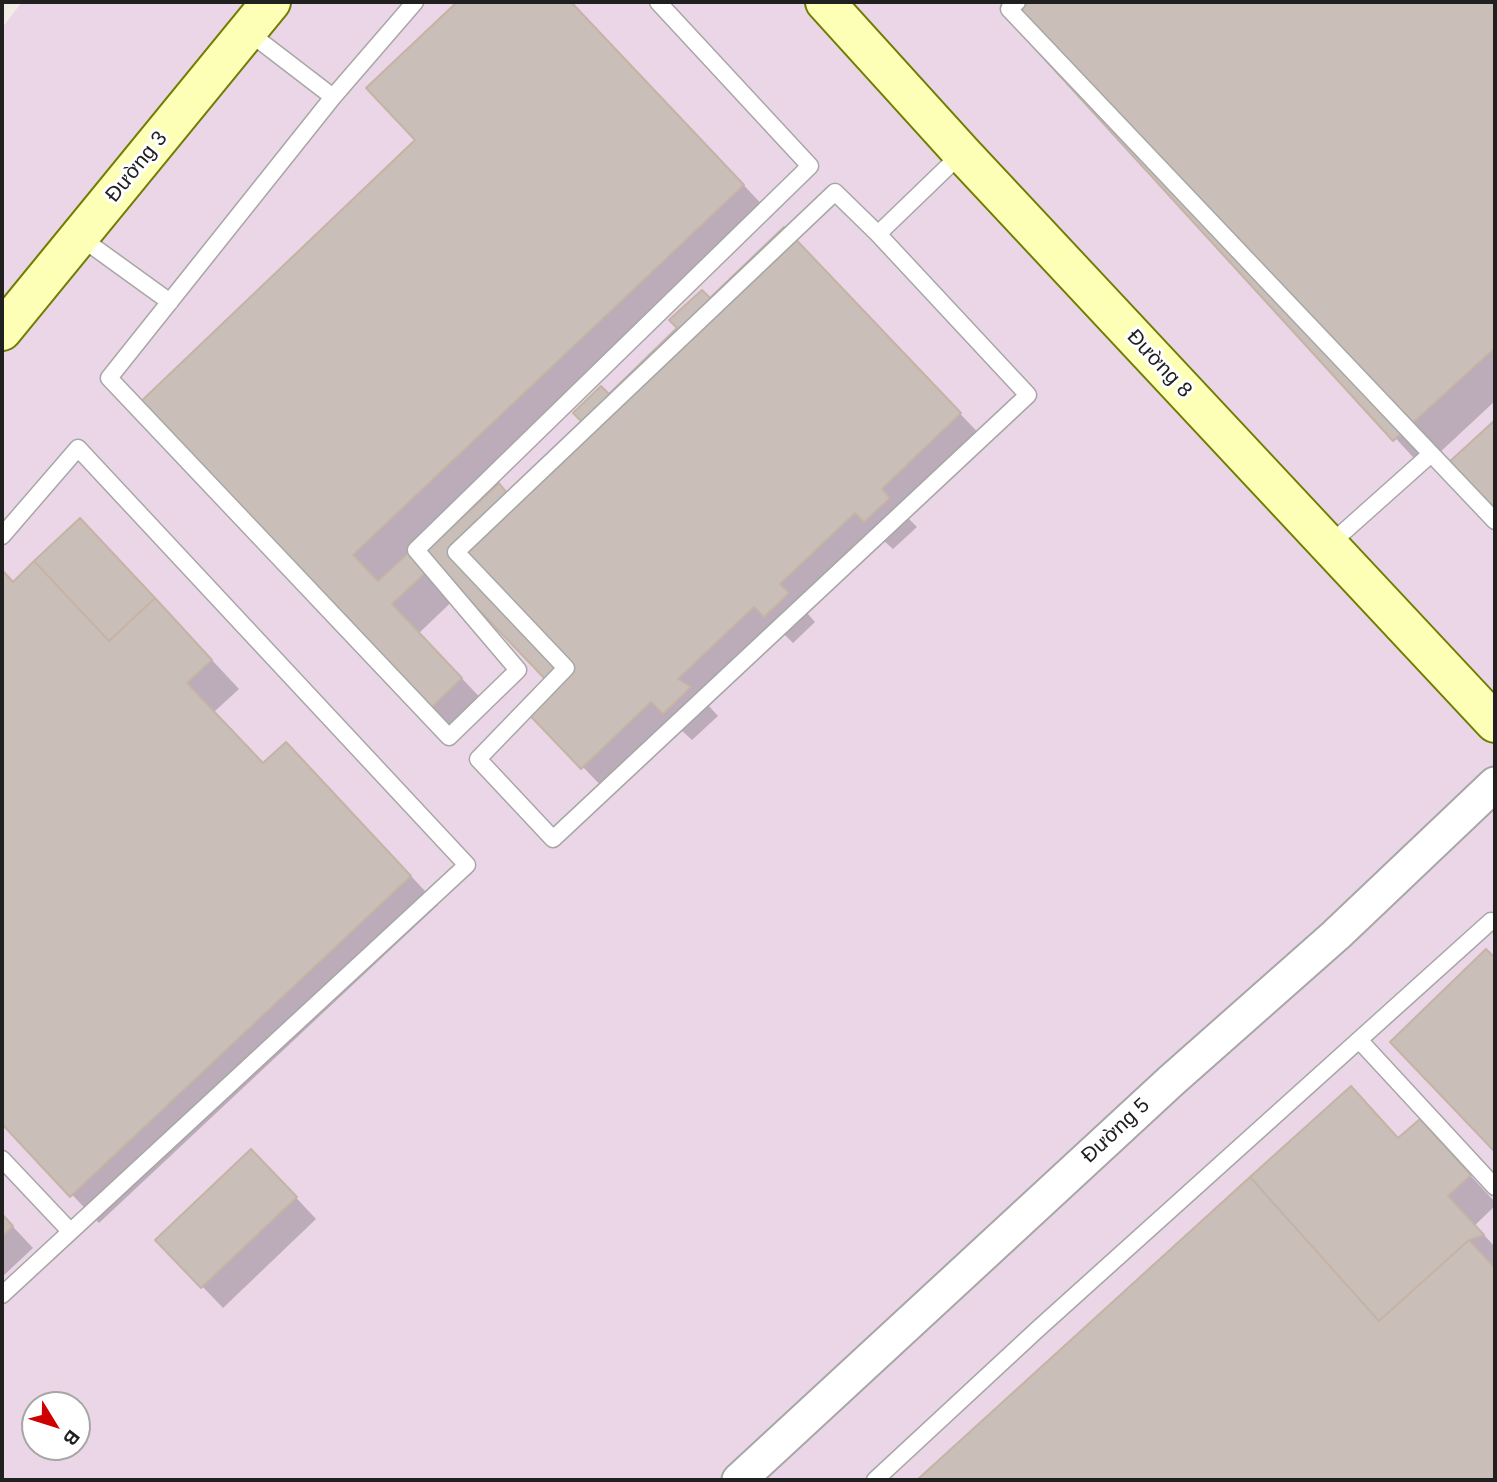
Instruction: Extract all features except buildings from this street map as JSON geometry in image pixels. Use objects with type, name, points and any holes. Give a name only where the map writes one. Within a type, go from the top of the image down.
[{"type":"street","name":"Đường 3","points":[[2,331],[271,2]]},
{"type":"street","name":"Đường 8","points":[[841,7],[962,153],[1495,723]]},
{"type":"street","name":"Đường 5","points":[[739,1480],[1172,1080],[1336,935],[1495,784]]},
{"type":"lane","points":[[415,2],[333,97],[108,378],[449,737],[518,670],[415,550],[810,166],[658,2]]},
{"type":"lane","points":[[1017,2],[1009,9],[1495,522]]},
{"type":"lane","points":[[247,31],[333,97]]},
{"type":"lane","points":[[878,234],[962,153]]},
{"type":"lane","points":[[835,192],[878,234],[1028,395],[553,839],[478,759],[566,668],[456,552],[835,192]]},
{"type":"lane","points":[[80,237],[170,302]]},
{"type":"lane","points":[[2,536],[78,448],[467,865],[2,1295]]},
{"type":"lane","points":[[1329,545],[1431,454]]},
{"type":"lane","points":[[874,1480],[1490,921]]},
{"type":"lane","points":[[1360,1041],[1495,1187]]},
{"type":"lane","points":[[2,1159],[70,1231]]},
{"type":"shaded area","points":[[22,2],[1495,2],[1495,1480],[2,1480],[2,28]]}]
